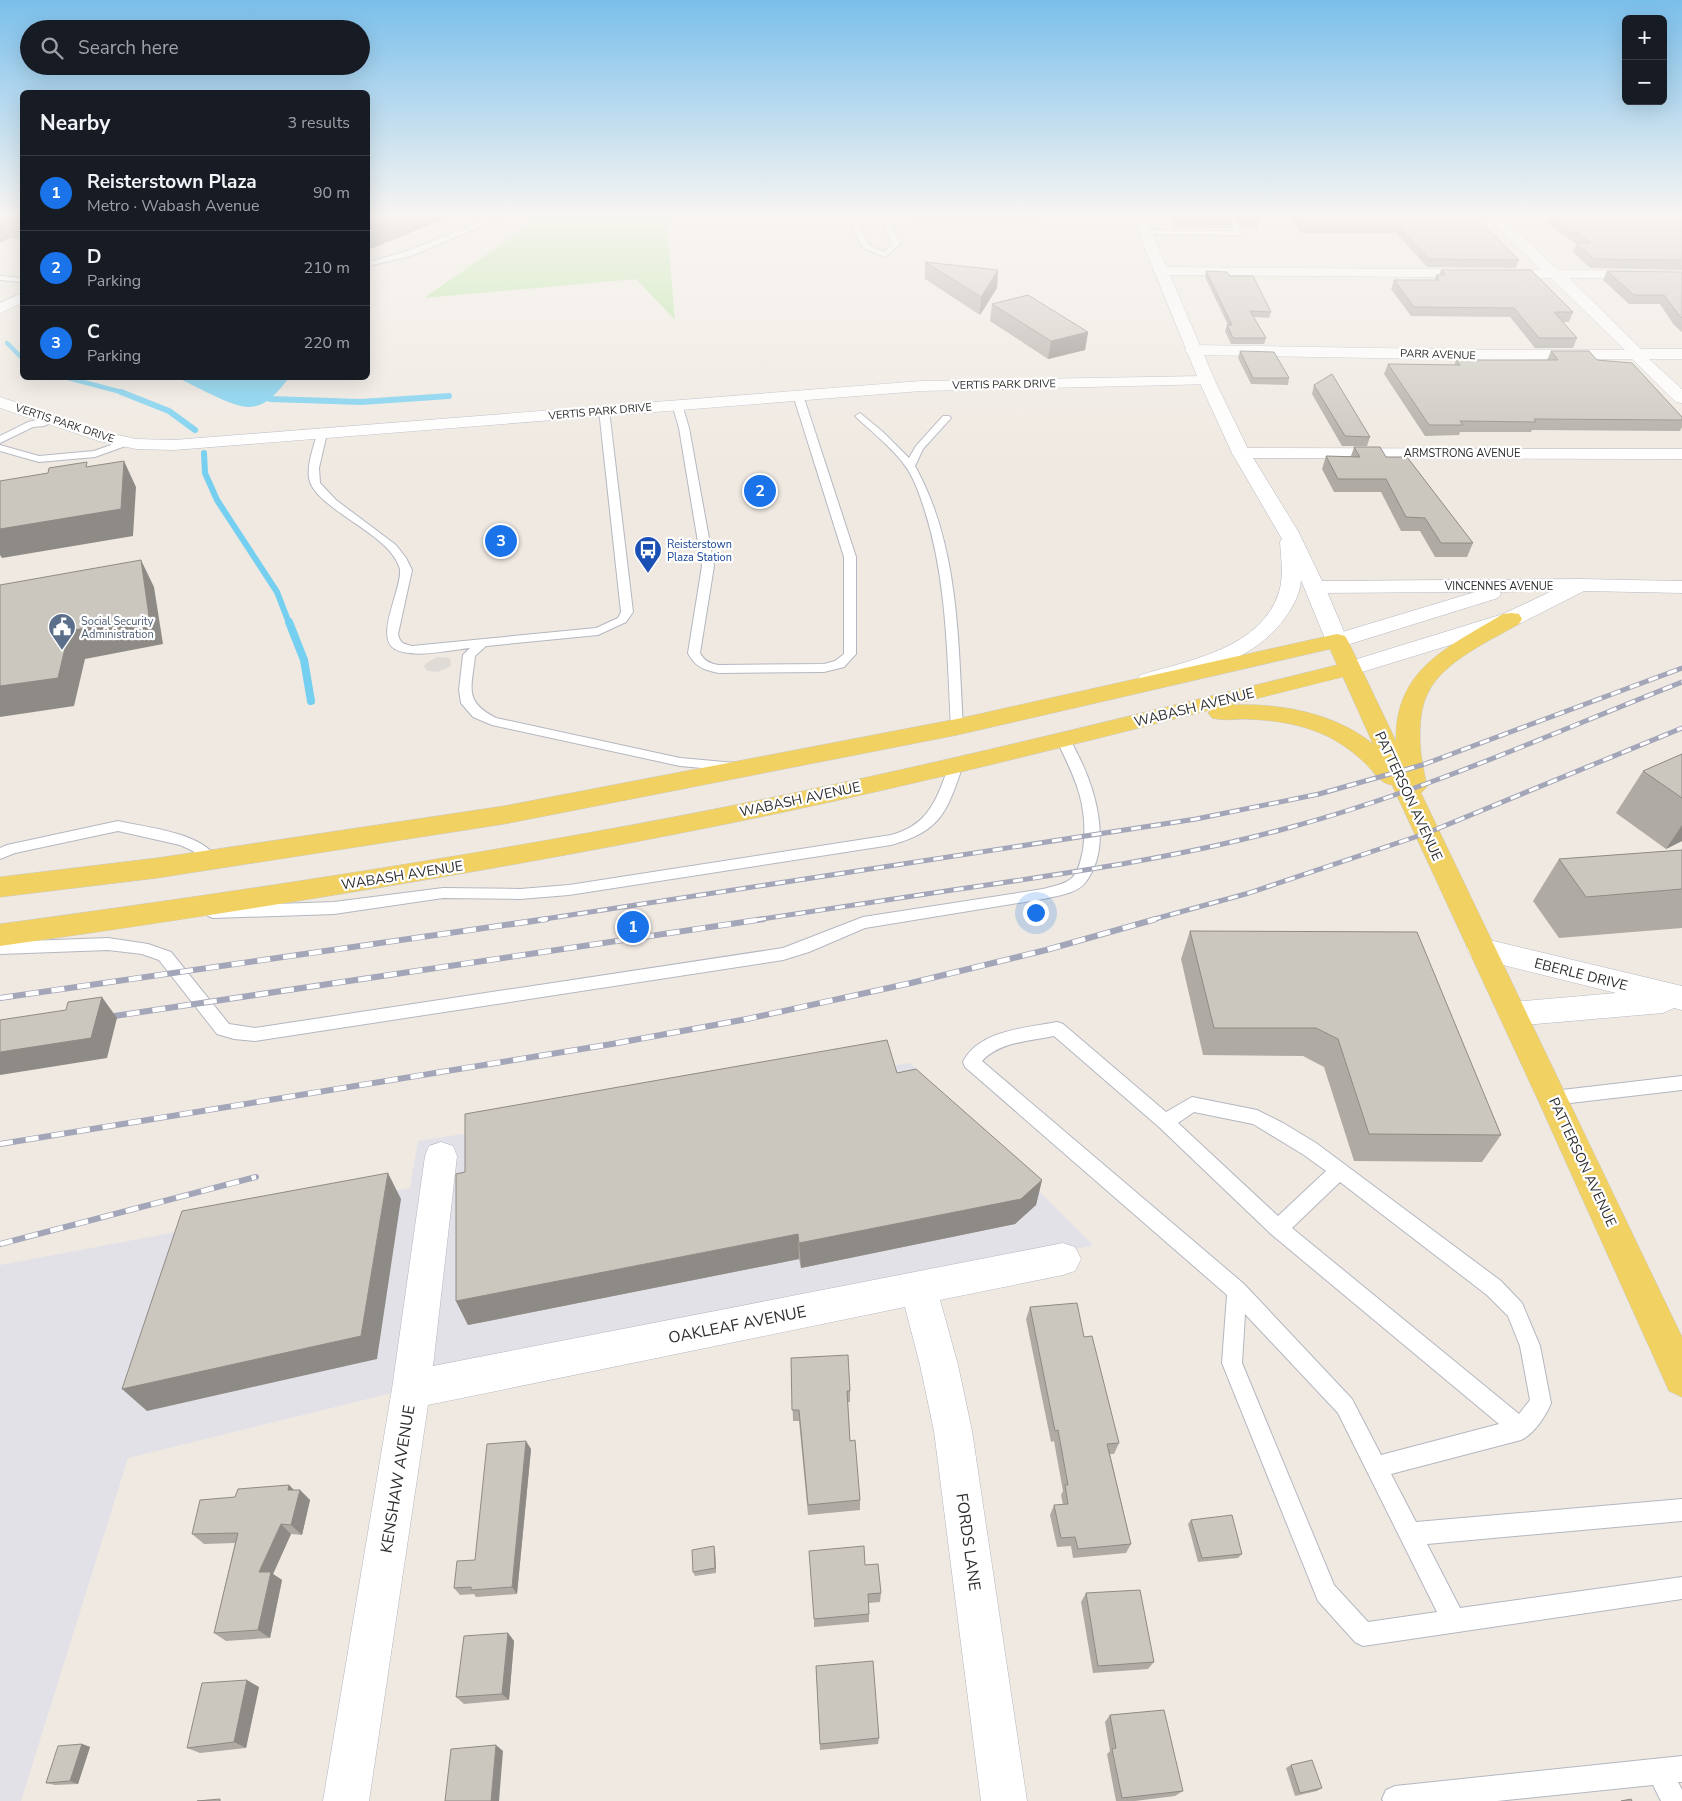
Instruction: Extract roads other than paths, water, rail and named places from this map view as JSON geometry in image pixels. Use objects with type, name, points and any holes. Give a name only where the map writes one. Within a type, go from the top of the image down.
[{"type":"main road","points":[[1418,813],[1408,739],[1410,711],[1419,687],[1432,672],[1460,651],[1511,619]]},
{"type":"main road","points":[[0,887],[211,860],[504,815],[957,728],[1337,641]]},
{"type":"main road","name":"PATTERSON AVENUE","points":[[1337,641],[1553,1098],[1682,1378]]},
{"type":"main road","name":"WABASH AVENUE","points":[[0,935],[159,913],[516,856],[770,806],[956,765],[1349,669]]},
{"type":"main road","points":[[1117,726],[1243,710],[1275,712],[1304,718],[1327,727],[1364,747],[1381,762],[1418,813]]},
{"type":"street","points":[[0,309],[20,298]]},
{"type":"street","name":"PATTERSON AVENUE","points":[[1173,298],[1193,350],[1241,453],[1288,531],[1315,587],[1337,641]]},
{"type":"street","points":[[1580,298],[1645,364],[1682,398]]},
{"type":"street","name":"PARR AVENUE","points":[[1193,350],[1494,355],[1682,354]]},
{"type":"street","name":"VERTIS PARK DRIVE","points":[[0,402],[47,421],[99,436],[128,442],[174,445],[920,386],[1207,381]]},
{"type":"street","name":"ARMSTRONG AVENUE","points":[[1241,453],[1682,454]]},
{"type":"street","points":[[1089,698],[1219,657],[1252,643],[1276,619],[1290,590],[1292,562],[1288,531]]},
{"type":"street","points":[[1337,641],[1522,585]]},
{"type":"street","name":"VINCENNES AVENUE","points":[[1315,587],[1522,585],[1682,587]]},
{"type":"street","name":"WABASH AVENUE","points":[[1349,669],[1511,619],[1582,585]]},
{"type":"street","name":"EBERLE DRIVE","points":[[1481,949],[1682,999]]},
{"type":"street","name":"EBERLE DRIVE","points":[[1513,1014],[1682,999]]},
{"type":"street","name":"KENSHAW AVENUE","points":[[346,1801],[411,1389],[441,1156]]},
{"type":"street","name":"OAKLEAF AVENUE","points":[[411,1389],[1062,1258]]},
{"type":"street","name":"FORDS LANE","points":[[918,1287],[939,1365],[953,1431],[1004,1801]]},
{"type":"lane","points":[[677,404],[684,428],[708,566],[694,653],[698,662],[707,667],[719,669],[824,668],[836,666],[845,661],[850,654],[850,557],[798,395]]},
{"type":"lane","points":[[322,433],[314,481],[332,503],[387,542],[403,560],[406,570],[392,634],[394,642],[399,647],[412,650],[598,631],[622,620],[627,612],[604,410]]},
{"type":"lane","points":[[860,416],[910,466],[932,514],[947,589],[957,728]]},
{"type":"lane","points":[[910,466],[920,448],[946,418]]},
{"type":"lane","points":[[0,441],[16,440],[44,427],[47,421]]},
{"type":"lane","points":[[0,448],[39,459],[95,454],[128,442]]},
{"type":"lane","points":[[482,643],[470,655],[465,690],[467,703],[478,714],[492,721],[680,762],[755,768]]},
{"type":"lane","points":[[0,948],[108,944],[143,948],[165,956],[223,1029],[236,1034],[252,1035],[783,954],[806,948],[863,923],[1043,894],[1063,889],[1077,882],[1088,866],[1091,852],[1090,800],[1086,787],[1063,739]]},
{"type":"lane","points":[[159,913],[334,908],[443,893],[520,894],[569,890],[891,840],[914,833],[924,825],[947,792],[956,765]]},
{"type":"lane","points":[[0,854],[12,849],[118,826],[184,841],[198,847],[211,860]]},
{"type":"lane","points":[[1454,1621],[1345,1406],[1237,1291],[970,1062],[976,1053],[990,1044],[1057,1029],[1165,1122],[1278,1228],[1521,1430]]},
{"type":"lane","points":[[1553,1098],[1682,1083]]},
{"type":"lane","points":[[1165,1122],[1192,1104],[1257,1117],[1310,1149],[1494,1288],[1515,1310],[1530,1346],[1541,1402],[1521,1430],[1376,1467]]},
{"type":"lane","points":[[1278,1228],[1339,1171]]},
{"type":"lane","points":[[1237,1291],[1232,1363],[1326,1593],[1363,1634],[1682,1588]]},
{"type":"lane","points":[[1410,1534],[1682,1510]]},
{"type":"lane","points":[[1396,1800],[1671,1770],[1674,1801]]},
{"type":"water","points":[[182,380],[287,380],[268,401],[256,406],[243,406],[224,400]]},
{"type":"waterway","points":[[7,343],[20,356]]},
{"type":"waterway","points":[[76,380],[125,393]]},
{"type":"waterway","points":[[121,392],[169,411],[195,430]]},
{"type":"waterway","points":[[270,399],[361,402],[449,396]]},
{"type":"waterway","points":[[204,453],[205,473],[217,500],[277,592],[289,623]]},
{"type":"waterway","points":[[289,622],[304,660],[311,701]]},
{"type":"railway","points":[[538,920],[1196,819],[1319,794],[1422,765],[1682,668]]},
{"type":"railway","points":[[756,920],[1056,875],[1133,862],[1246,839],[1385,798],[1485,762],[1682,682]]},
{"type":"railway","points":[[1151,920],[1249,893],[1427,833],[1682,728]]},
{"type":"railway","points":[[0,998],[547,919]]},
{"type":"railway","points":[[101,1018],[764,919]]},
{"type":"railway","points":[[0,1144],[612,1044],[747,1019],[911,983],[1046,950],[1156,919]]},
{"type":"railway","points":[[0,1244],[256,1177]]},
{"type":"place","name":"D","points":[[760,491]]},
{"type":"place","name":"C","points":[[501,541]]},
{"type":"place","name":"Reisterstown Plaza Station","points":[[648,574]]},
{"type":"place","name":"Social Security Administration","points":[[62,651]]},
{"type":"place","name":"Reisterstown Plaza","points":[[633,927]]}]
